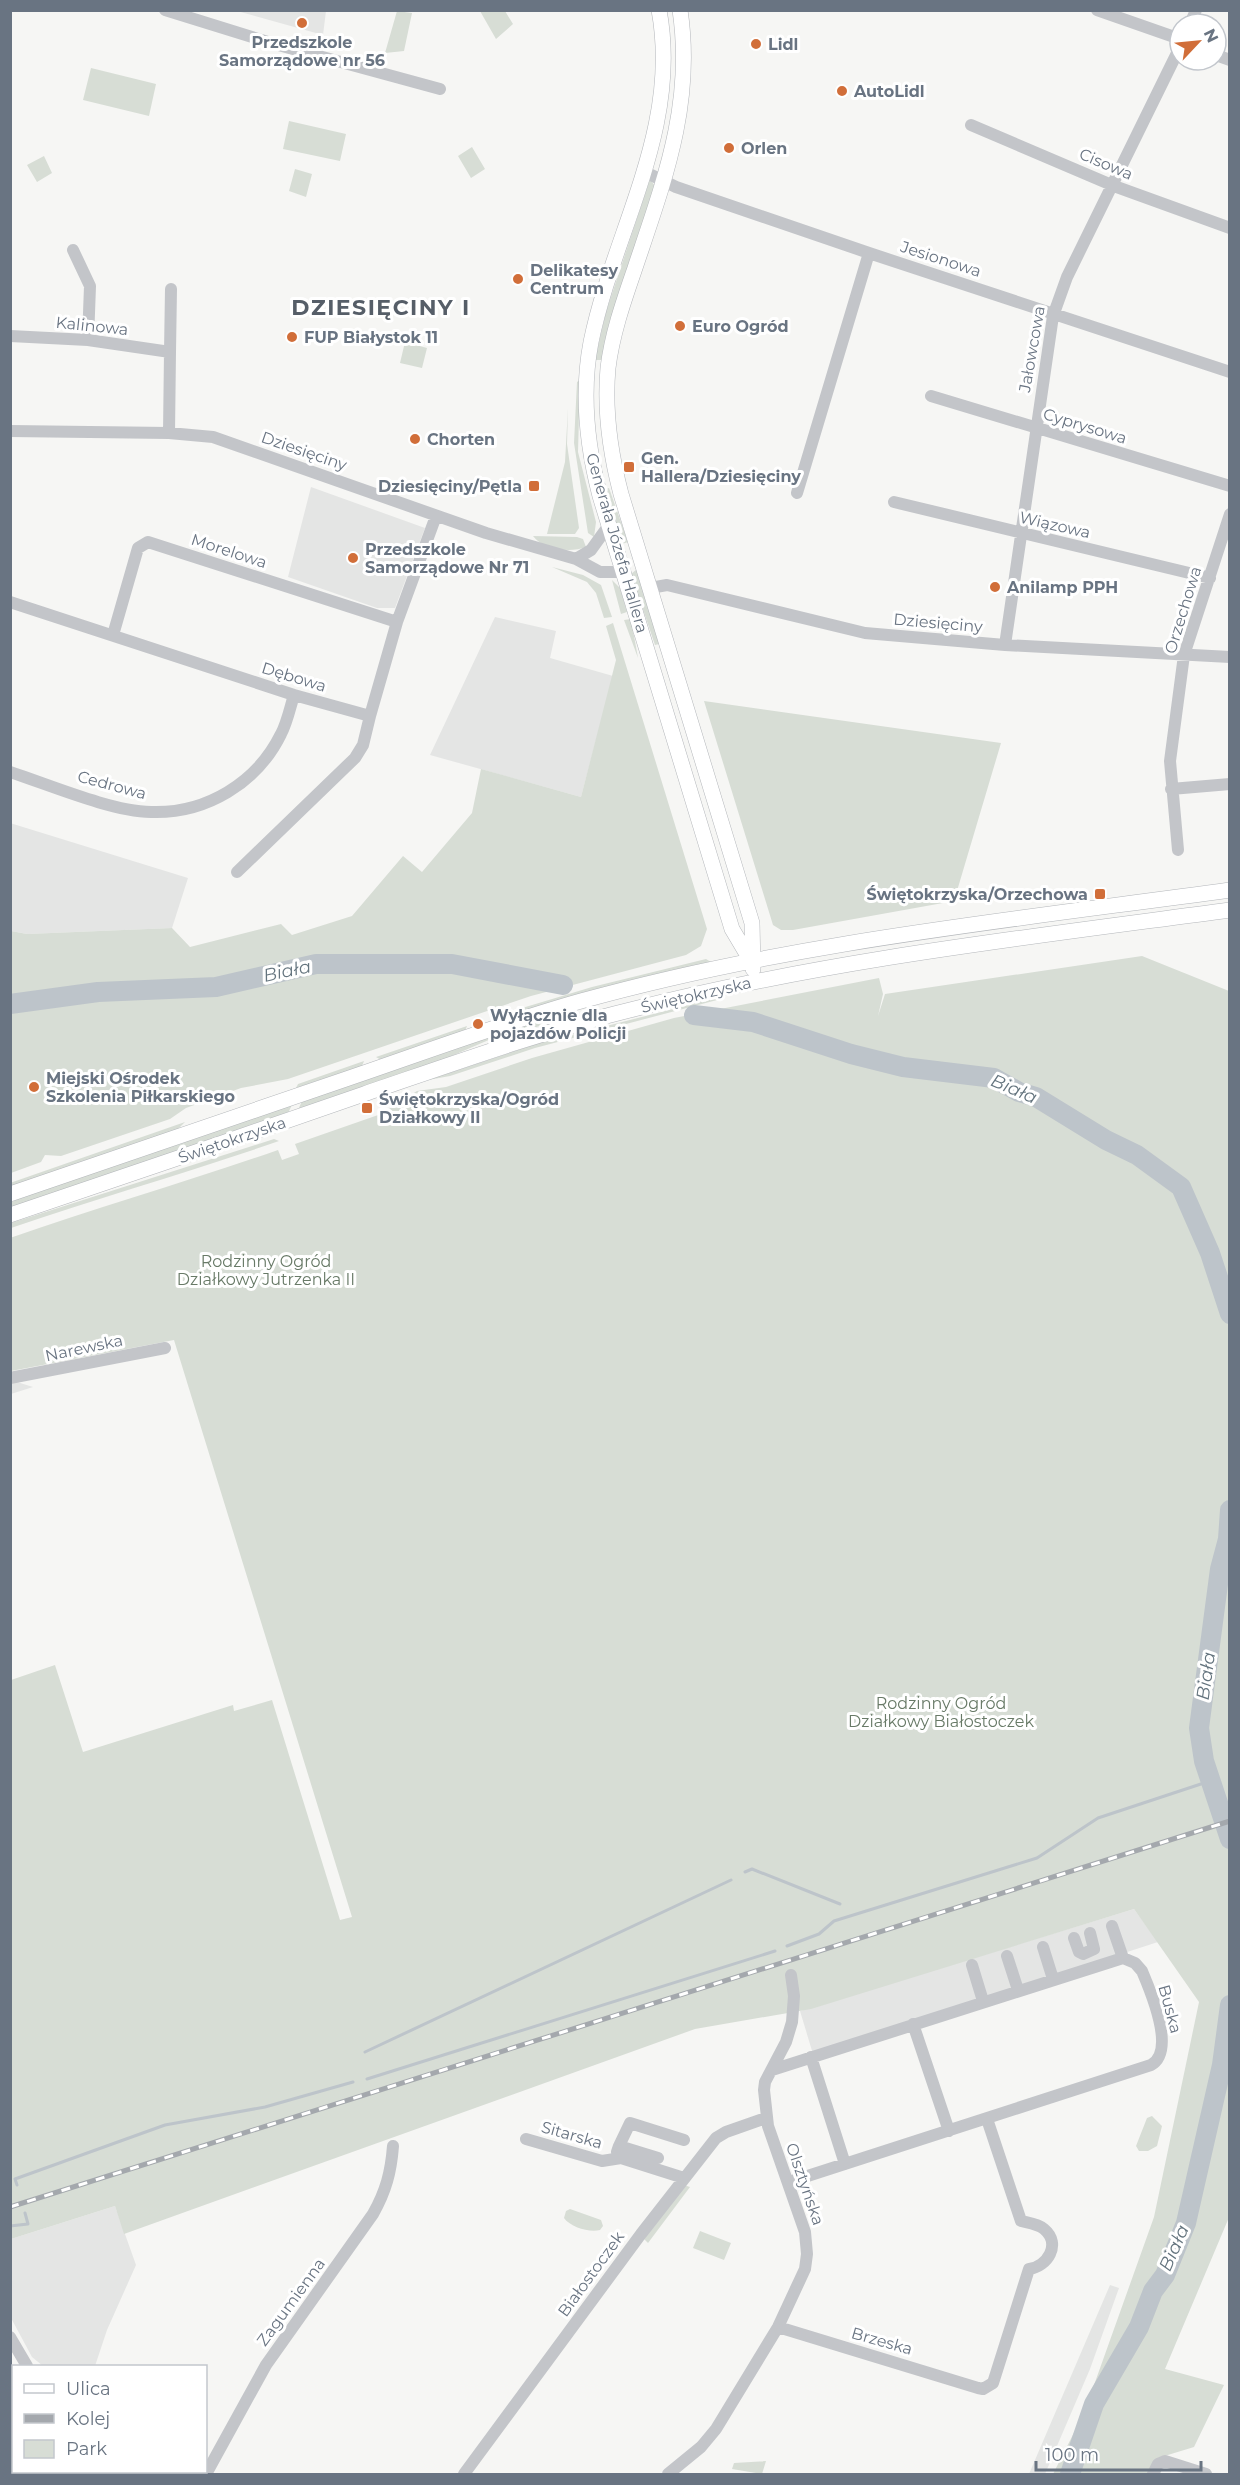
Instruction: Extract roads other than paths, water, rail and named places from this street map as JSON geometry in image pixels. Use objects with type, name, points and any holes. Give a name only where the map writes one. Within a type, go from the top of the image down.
[{"type":"main road","points":[[661,18],[681,16]]},
{"type":"main road","name":"Generała Józefa Hallera","points":[[681,16],[684,70],[680,118],[663,182],[617,323],[608,367],[607,423],[613,462],[752,923],[751,961],[755,981]]},
{"type":"main road","name":"Generała Józefa Hallera","points":[[661,18],[663,96],[659,122],[594,328],[588,366],[586,415],[589,443],[622,572],[732,929],[751,961]]},
{"type":"main road","points":[[588,366],[608,367]]},
{"type":"main road","points":[[685,773],[704,766]]},
{"type":"main road","name":"Świętokrzyska","points":[[10,1194],[494,1028],[580,1002],[751,961],[963,925],[1230,890]]},
{"type":"main road","name":"Świętokrzyska","points":[[10,1215],[500,1048],[629,1010],[755,981],[864,961],[1230,910]]},
{"type":"main road","points":[[494,1028],[500,1048]]},
{"type":"street","points":[[165,10],[440,89]]},
{"type":"street","points":[[1097,10],[1168,35]]},
{"type":"street","name":"Jałowcowa","points":[[1005,645],[1053,316],[1067,277],[1114,186],[1168,72]]},
{"type":"street","name":"Cisowa","points":[[971,125],[1114,186],[1230,228]]},
{"type":"street","name":"Jesionowa","points":[[645,172],[663,182],[1053,316],[1230,372]]},
{"type":"street","points":[[73,250],[90,286],[88,340]]},
{"type":"street","points":[[797,493],[869,253]]},
{"type":"street","points":[[169,433],[171,289]]},
{"type":"street","name":"Kalinowa","points":[[10,336],[88,340],[170,352]]},
{"type":"street","name":"Cyprysowa","points":[[931,396],[1230,486]]},
{"type":"street","name":"Dziesięciny","points":[[10,431],[169,433],[224,440],[436,516],[576,559],[600,572],[622,572]]},
{"type":"street","name":"Wiązowa","points":[[894,502],[1210,578]]},
{"type":"street","name":"Orzechowa","points":[[1178,850],[1170,761],[1184,655],[1230,514]]},
{"type":"street","points":[[237,873],[355,758],[363,745],[397,622],[436,516]]},
{"type":"street","points":[[576,559],[591,550],[609,525]]},
{"type":"street","name":"Morelowa","points":[[113,635],[138,548],[148,542],[397,622]]},
{"type":"street","name":"Dziesięciny","points":[[650,588],[667,585],[865,633],[1005,645],[1230,657]]},
{"type":"street","name":"Dębowa","points":[[10,602],[294,695],[370,716]]},
{"type":"street","name":"Cedrowa","points":[[10,772],[114,804],[150,812],[183,809],[223,795],[254,772],[270,754],[282,732],[294,695]]},
{"type":"street","points":[[1171,789],[1230,784]]},
{"type":"street","name":"Narewska","points":[[10,1378],[165,1348]]},
{"type":"street","points":[[772,2070],[1123,1958],[1112,1926]]},
{"type":"street","points":[[1074,1938],[1079,1952],[1085,1953],[1094,1949],[1090,1934]]},
{"type":"street","points":[[1043,1947],[1053,1979]]},
{"type":"street","points":[[1085,1953],[1089,1967]]},
{"type":"street","points":[[1007,1956],[1018,1990]]},
{"type":"street","name":"Buska","points":[[789,2182],[987,2119],[1155,2062],[1163,2046],[1160,2027],[1142,1971],[1135,1963],[1123,1958]]},
{"type":"street","points":[[972,1965],[983,2001]]},
{"type":"street","name":"Olsztyńska","points":[[668,2475],[700,2447],[716,2429],[777,2327],[801,2281],[807,2254],[804,2226],[766,2118],[764,2085],[786,2042],[794,2016],[791,1976]]},
{"type":"street","points":[[913,2024],[949,2131]]},
{"type":"street","points":[[811,2057],[845,2164]]},
{"type":"street","name":"Białostoczek","points":[[464,2475],[684,2178],[719,2135],[766,2118]]},
{"type":"street","name":"Brzeska","points":[[777,2327],[978,2388],[984,2389],[993,2383],[1029,2269],[1042,2265],[1047,2260],[1052,2247],[1048,2234],[1043,2229],[1021,2221],[987,2119]]},
{"type":"street","points":[[611,2160],[630,2123],[684,2140]]},
{"type":"street","name":"Sitarska","points":[[526,2139],[611,2160],[621,2158],[684,2178]]},
{"type":"street","name":"Zagumienna","points":[[207,2473],[266,2365],[384,2195],[391,2172],[393,2146]]},
{"type":"street","points":[[619,2146],[658,2158]]},
{"type":"street","points":[[10,2337],[26,2365]]},
{"type":"street","points":[[1153,2475],[1158,2464],[1165,2460],[1206,2475]]},
{"type":"waterway","name":"Biała","points":[[10,1004],[98,992],[216,987],[316,964],[452,964],[563,985]]},
{"type":"waterway","name":"Biała","points":[[694,1015],[753,1022],[851,1054],[903,1067],[994,1078],[1019,1092],[1036,1097],[1106,1140],[1137,1155],[1181,1187],[1210,1253],[1230,1314]]},
{"type":"waterway","name":"Biała","points":[[1230,1510],[1228,1539],[1220,1569],[1199,1728],[1204,1761],[1230,1839]]},
{"type":"waterway","points":[[787,1946],[819,1934],[834,1921],[1037,1858],[1098,1818],[1210,1781]]},
{"type":"waterway","points":[[745,1872],[752,1869],[840,1904]]},
{"type":"waterway","points":[[365,2052],[731,1880]]},
{"type":"waterway","points":[[367,2079],[775,1951]]},
{"type":"waterway","name":"Biała","points":[[1070,2474],[1094,2404],[1139,2327],[1153,2291],[1165,2275],[1186,2223],[1222,2065],[1230,2005]]},
{"type":"waterway","points":[[17,2185],[15,2179],[165,2125],[265,2107],[353,2082]]},
{"type":"waterway","points":[[10,2226],[28,2224],[25,2213]]},
{"type":"railway","points":[[10,2207],[1230,1821]]},
{"type":"place","name":"Przedszkole Samorządowe nr 56","points":[[302,23]]},
{"type":"place","name":"Lidl","points":[[756,44]]},
{"type":"place","name":"AutoLidl","points":[[842,91]]},
{"type":"place","name":"Orlen","points":[[729,148]]},
{"type":"place","name":"Delikatesy Centrum","points":[[518,279]]},
{"type":"place","name":"Euro Ogród","points":[[680,326]]},
{"type":"place","name":"FUP Białystok 11","points":[[292,337]]},
{"type":"place","name":"Chorten","points":[[415,439]]},
{"type":"place","name":"Gen. Hallera/Dziesięciny","points":[[629,467]]},
{"type":"place","name":"Dziesięciny/Pętla","points":[[534,486]]},
{"type":"place","name":"Przedszkole Samorządowe Nr 71","points":[[353,558]]},
{"type":"place","name":"Anilamp PPH","points":[[995,587]]},
{"type":"place","name":"Świętokrzyska/Orzechowa","points":[[1100,894]]},
{"type":"place","name":"Wyłącznie dla pojazdów Policji","points":[[478,1024]]},
{"type":"place","name":"Miejski Ośrodek Szkolenia Piłkarskiego","points":[[34,1087]]},
{"type":"place","name":"Świętokrzyska/Ogród Działkowy II","points":[[367,1108]]},
{"type":"district","name":"DZIESIĘCINY I","points":[[381,307]]},
{"type":"park label","name":"Rodzinny Ogród Działkowy Jutrzenka II","points":[[266,1270]]},
{"type":"park label","name":"Rodzinny Ogród Działkowy Białostoczek","points":[[941,1712]]}]
